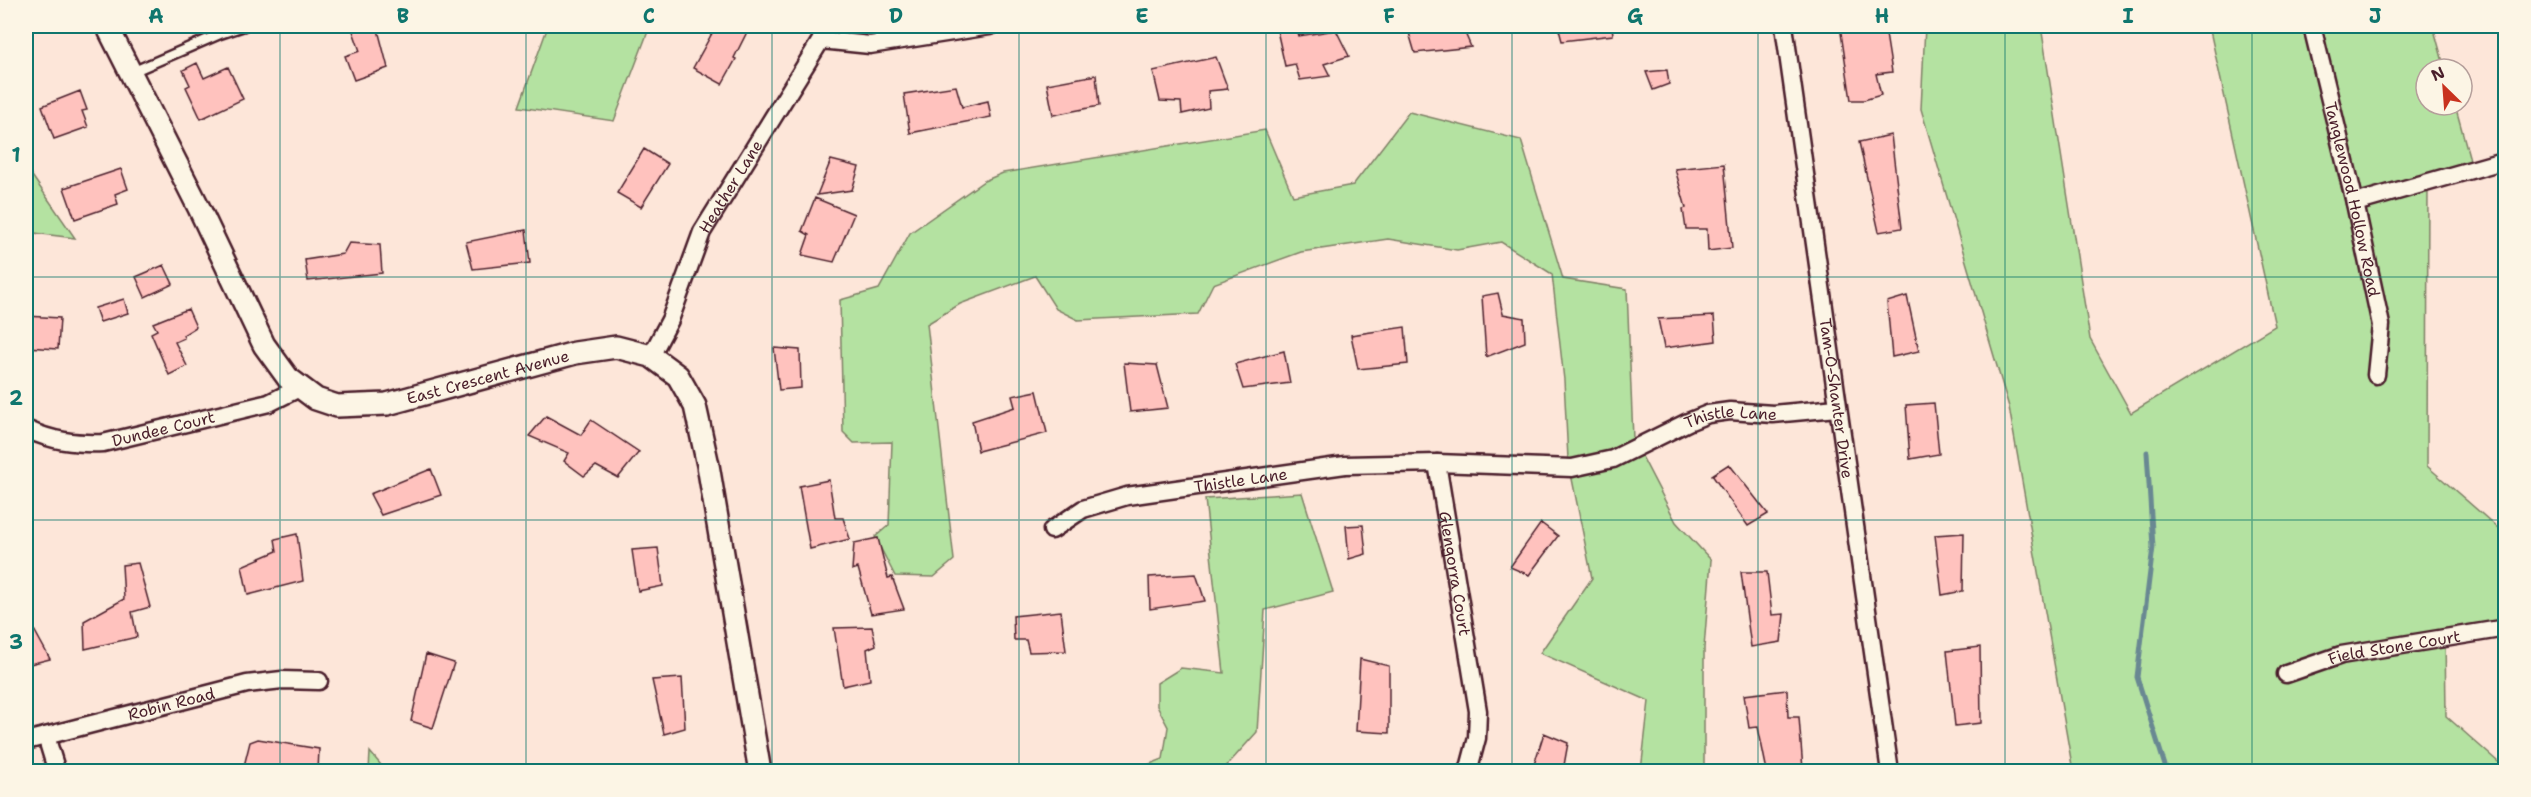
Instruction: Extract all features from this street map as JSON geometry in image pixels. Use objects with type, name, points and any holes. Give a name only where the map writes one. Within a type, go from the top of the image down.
[{"type":"street","name":"East Crescent Avenue","points":[[107,26],[132,72],[264,345],[277,366],[299,388],[316,399],[337,406],[362,406],[398,401],[594,349],[616,347],[651,356],[678,376],[690,396],[697,416],[708,465],[760,771]]},
{"type":"street","points":[[822,33],[870,45],[990,26]]},
{"type":"street","name":"Tam-O-Shanter Drive","points":[[1784,26],[1890,771]]},
{"type":"street","name":"Tanglewood Hollow Road","points":[[2312,26],[2355,203],[2381,325],[2376,375]]},
{"type":"street","name":"Heather Lane","points":[[651,356],[670,320],[702,232],[822,33]]},
{"type":"street","points":[[2355,203],[2505,160]]},
{"type":"street","name":"Dundee Court","points":[[26,429],[50,439],[77,444],[103,443],[269,403],[299,388]]},
{"type":"street","name":"Thistle Lane","points":[[1052,530],[1083,509],[1127,496],[1345,465],[1437,463],[1572,468],[1613,459],[1708,414],[1730,411],[1773,414],[1838,408]]},
{"type":"street","name":"Glengorra Court","points":[[1437,463],[1478,711],[1477,738],[1468,771]]},
{"type":"street","name":"Field Stone Court","points":[[2286,674],[2341,655],[2505,628]]},
{"type":"street","name":"Robin Road","points":[[26,741],[247,684],[282,680],[319,681]]},
{"type":"street","points":[[46,736],[57,771]]},
{"type":"lane","points":[[132,72],[244,26]]},
{"type":"green space","points":[[548,26],[650,26],[614,121],[519,107]]},
{"type":"green space","points":[[1925,26],[2041,26],[2090,339],[2131,413],[2275,326],[2209,26],[2433,26],[2442,57],[2414,57],[2414,117],[2458,117],[2472,167],[2428,178],[2427,466],[2506,535],[2505,626],[2445,634],[2446,716],[2505,768],[2505,771],[2073,771],[2009,407],[1921,109]]},
{"type":"green space","points":[[1409,112],[1521,140],[1563,279],[1627,289],[1633,439],[1676,522],[1711,560],[1704,648],[1704,771],[1641,771],[1649,701],[1540,653],[1592,578],[1568,459],[1564,380],[1552,274],[1501,242],[1457,250],[1388,239],[1301,252],[1213,284],[1198,314],[1078,320],[1056,309],[1035,276],[960,304],[927,324],[954,560],[934,577],[895,576],[875,537],[889,525],[892,442],[854,443],[843,432],[840,300],[879,289],[910,233],[984,181],[1003,173],[1265,130],[1293,196],[1353,185]]},
{"type":"green space","points":[[26,167],[75,238],[26,232]]},
{"type":"green space","points":[[1302,493],[1333,592],[1265,610],[1257,732],[1222,771],[1132,771],[1163,759],[1168,727],[1157,706],[1157,683],[1181,668],[1224,673],[1205,499]]},
{"type":"green space","points":[[370,752],[386,771],[369,771]]},
{"type":"building","points":[[377,26],[388,68],[354,80],[345,56],[360,51],[353,31]]},
{"type":"building","points":[[716,26],[750,26],[722,84],[693,68]]},
{"type":"building","points":[[1276,26],[1296,26],[1299,36],[1336,30],[1349,56],[1324,64],[1330,76],[1300,80],[1295,64],[1285,66]]},
{"type":"building","points":[[1407,26],[1462,26],[1471,47],[1415,53]]},
{"type":"building","points":[[1558,26],[1612,26],[1613,35],[1562,41]]},
{"type":"building","points":[[1840,26],[1868,26],[1869,33],[1885,28],[1892,72],[1876,74],[1881,95],[1864,100],[1851,100]]},
{"type":"building","points":[[1216,57],[1228,89],[1208,91],[1209,108],[1182,114],[1181,102],[1160,101],[1153,71]]},
{"type":"building","points":[[197,63],[204,78],[228,67],[243,99],[201,119],[186,87],[190,85],[183,70]]},
{"type":"building","points":[[1667,70],[1669,84],[1653,90],[1646,72]]},
{"type":"building","points":[[1096,75],[1099,106],[1053,115],[1047,84]]},
{"type":"building","points":[[956,86],[962,107],[988,101],[991,117],[910,133],[904,94]]},
{"type":"building","points":[[80,91],[87,110],[82,111],[88,127],[54,139],[42,106]]},
{"type":"building","points":[[1891,135],[1902,228],[1879,232],[1859,142]]},
{"type":"building","points":[[644,149],[668,164],[641,207],[617,193]]},
{"type":"building","points":[[831,160],[859,167],[852,190],[817,195]]},
{"type":"building","points":[[1724,164],[1732,248],[1708,251],[1707,229],[1686,229],[1683,209],[1686,208],[1675,169]]},
{"type":"building","points":[[121,169],[128,189],[115,194],[118,204],[75,219],[64,188]]},
{"type":"building","points":[[815,198],[854,214],[834,262],[802,255],[809,235],[802,231]]},
{"type":"building","points":[[526,230],[530,263],[473,269],[466,242]]},
{"type":"building","points":[[349,243],[380,245],[382,273],[308,281],[305,260],[343,254]]},
{"type":"building","points":[[164,265],[173,284],[145,297],[136,277]]},
{"type":"building","points":[[1498,293],[1503,314],[1524,318],[1525,342],[1486,357],[1482,296]]},
{"type":"building","points":[[1907,296],[1919,351],[1892,357],[1887,302]]},
{"type":"building","points":[[124,299],[128,313],[100,322],[95,308]]},
{"type":"building","points":[[188,309],[196,327],[183,335],[184,338],[175,342],[187,366],[169,375],[151,333],[157,330],[153,323]]},
{"type":"building","points":[[26,316],[60,318],[58,349],[26,347]]},
{"type":"building","points":[[1714,316],[1716,341],[1664,348],[1658,319]]},
{"type":"building","points":[[1405,327],[1408,364],[1358,369],[1351,335]]},
{"type":"building","points":[[774,348],[800,350],[801,388],[779,390]]},
{"type":"building","points":[[1284,351],[1290,383],[1243,389],[1235,364]]},
{"type":"building","points":[[1124,363],[1157,365],[1168,408],[1130,412]]},
{"type":"building","points":[[1037,391],[1047,433],[978,451],[972,421],[1015,407],[1012,396]]},
{"type":"building","points":[[1934,403],[1939,454],[1910,459],[1906,405]]},
{"type":"building","points":[[546,416],[581,435],[591,420],[639,452],[618,478],[596,466],[584,476],[564,461],[569,453],[529,436]]},
{"type":"building","points":[[1729,464],[1768,514],[1748,526],[1712,475]]},
{"type":"building","points":[[431,469],[441,495],[381,515],[370,494]]},
{"type":"building","points":[[829,480],[835,518],[843,518],[850,539],[810,549],[799,486]]},
{"type":"building","points":[[1541,523],[1558,536],[1529,575],[1510,567]]},
{"type":"building","points":[[1363,525],[1366,554],[1349,559],[1346,526]]},
{"type":"building","points":[[1964,533],[1963,591],[1942,595],[1935,535]]},
{"type":"building","points":[[297,534],[303,581],[248,595],[242,566],[277,551],[275,539]]},
{"type":"building","points":[[878,538],[888,578],[892,577],[904,609],[871,614],[858,568],[852,570],[854,543]]},
{"type":"building","points":[[658,548],[663,586],[638,591],[632,550]]},
{"type":"building","points":[[138,563],[150,607],[132,612],[137,637],[85,649],[84,621],[124,599],[122,565]]},
{"type":"building","points":[[1741,572],[1767,572],[1772,615],[1784,614],[1781,642],[1751,647]]},
{"type":"building","points":[[1196,574],[1205,601],[1150,609],[1149,577]]},
{"type":"building","points":[[1061,611],[1066,651],[1029,652],[1026,640],[1014,640],[1013,616]]},
{"type":"building","points":[[26,615],[50,659],[26,665]]},
{"type":"building","points":[[872,627],[876,645],[867,649],[870,680],[843,686],[834,628]]},
{"type":"building","points":[[1980,647],[1981,723],[1955,726],[1947,651]]},
{"type":"building","points":[[426,654],[454,663],[433,728],[411,721]]},
{"type":"building","points":[[1360,659],[1389,666],[1389,733],[1356,731]]},
{"type":"building","points":[[682,678],[685,728],[664,734],[652,680]]},
{"type":"building","points":[[1787,690],[1788,717],[1799,717],[1803,770],[1767,771],[1758,727],[1749,728],[1744,695]]},
{"type":"building","points":[[1544,733],[1568,743],[1563,771],[1532,771]]},
{"type":"building","points":[[258,739],[319,749],[318,771],[243,770],[250,742]]},
{"type":"waterway","points":[[2147,452],[2153,547],[2137,677],[2167,772]]}]
